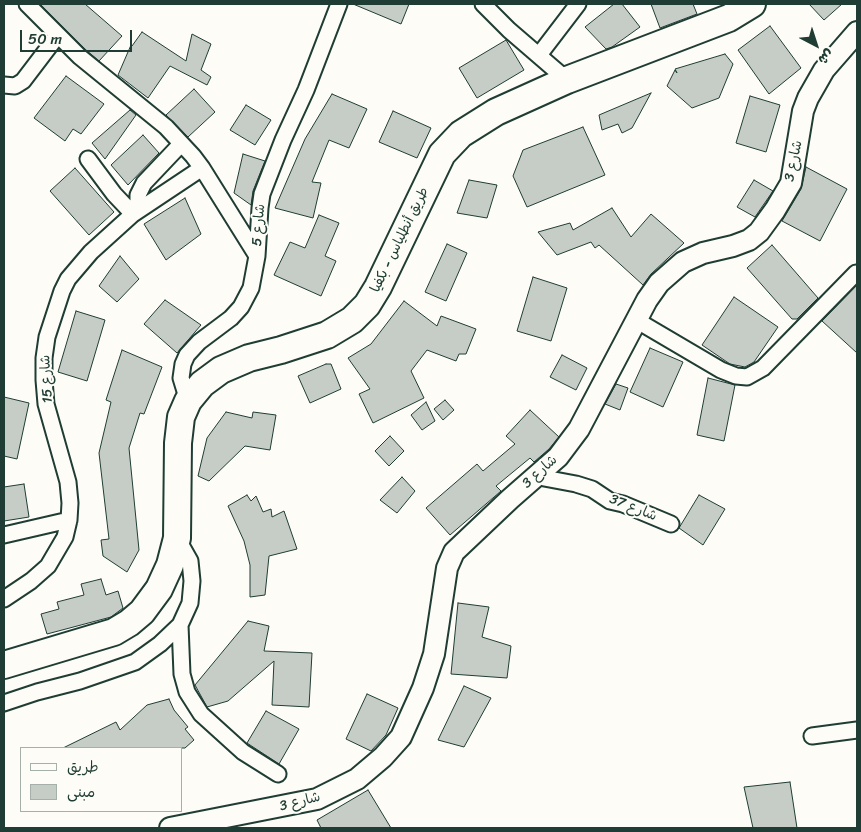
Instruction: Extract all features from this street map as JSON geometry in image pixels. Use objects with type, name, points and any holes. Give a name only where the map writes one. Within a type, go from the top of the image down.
[{"type":"highway","name":"طريق أنطلياس - بكفيا","points":[[4,665],[114,632],[142,612],[159,589],[170,565],[177,538],[178,443],[181,417],[188,401],[202,384],[221,370],[249,358],[327,335],[352,320],[367,305],[378,287],[442,154],[461,134],[496,112],[567,80],[729,18],[752,4]]},
{"type":"street","points":[[27,4],[80,57],[166,127],[202,168],[257,256]]},
{"type":"street","name":"شارع 5","points":[[188,401],[182,378],[183,364],[187,355],[199,342],[231,318],[241,307],[251,288],[257,256],[262,194],[283,140],[306,90],[339,4]]},
{"type":"street","points":[[482,4],[567,80]]},
{"type":"street","points":[[539,56],[578,4]]},
{"type":"street","name":"شارع 3","points":[[170,828],[317,799],[357,779],[383,757],[401,737],[423,688],[434,654],[447,568],[454,552],[558,457],[580,429],[646,300],[659,283],[683,262],[703,253],[749,240],[759,232],[773,214],[791,183],[803,111],[808,98],[824,70],[857,32]]},
{"type":"street","points":[[4,86],[16,86],[23,80],[58,35]]},
{"type":"street","points":[[136,212],[138,194],[144,183],[181,144]]},
{"type":"street","points":[[88,159],[114,194],[136,212]]},
{"type":"street","name":"شارع 15","points":[[4,599],[31,581],[48,566],[65,536],[69,520],[68,482],[46,404],[44,358],[47,337],[56,306],[68,279],[91,252],[136,212],[202,168]]},
{"type":"street","points":[[636,320],[721,370],[736,376],[747,377],[763,368],[856,273]]},
{"type":"street","name":"شارع 37","points":[[539,473],[544,478],[592,489],[610,501],[631,507],[671,524]]},
{"type":"street","points":[[4,535],[69,520]]},
{"type":"street","points":[[4,703],[36,692],[80,681],[135,662],[160,644],[180,625],[190,603],[192,581],[190,561],[177,538]]},
{"type":"street","points":[[180,625],[182,674],[187,692],[200,714],[243,752],[278,774]]},
{"type":"street","points":[[812,736],[857,730]]},
{"type":"building","points":[[40,4],[85,4],[122,36],[99,61]]},
{"type":"building","points":[[353,4],[409,4],[401,24]]},
{"type":"building","points":[[614,4],[622,4],[640,27],[612,47],[606,49],[585,27]]},
{"type":"building","points":[[651,4],[693,4],[697,14],[660,28]]},
{"type":"building","points":[[809,4],[842,4],[824,20]]},
{"type":"building","points":[[770,26],[801,68],[769,94],[738,50]]},
{"type":"building","points":[[142,32],[186,61],[192,34],[211,44],[201,70],[211,77],[207,85],[170,66],[148,98],[118,75],[131,45]]},
{"type":"building","points":[[506,40],[524,70],[477,98],[459,68]]},
{"type":"building","points":[[725,54],[733,64],[719,98],[692,108],[667,86],[675,70],[677,73],[675,69]]},
{"type":"building","points":[[66,76],[104,104],[81,134],[73,129],[65,141],[34,118]]},
{"type":"building","points":[[194,89],[215,112],[188,137],[166,115]]},
{"type":"building","points":[[651,93],[632,128],[622,133],[618,124],[602,130],[599,115]]},
{"type":"building","points":[[332,94],[367,109],[349,148],[329,140],[312,182],[321,183],[313,218],[275,208],[305,139]]},
{"type":"building","points":[[750,96],[780,105],[766,152],[736,143]]},
{"type":"building","points":[[246,105],[271,120],[255,145],[230,130]]},
{"type":"building","points":[[130,110],[136,115],[105,159],[92,143]]},
{"type":"building","points":[[393,111],[431,128],[417,158],[379,142]]},
{"type":"building","points":[[583,127],[605,175],[527,207],[513,176],[523,150]]},
{"type":"building","points":[[143,135],[159,153],[128,185],[111,165]]},
{"type":"building","points":[[243,154],[265,161],[253,191],[251,205],[234,193]]},
{"type":"building","points":[[806,167],[847,189],[820,241],[782,221],[801,189]]},
{"type":"building","points":[[75,168],[114,212],[89,235],[50,191]]},
{"type":"building","points":[[469,180],[497,185],[487,218],[457,213]]},
{"type":"building","points":[[754,180],[773,191],[755,217],[737,207]]},
{"type":"building","points":[[185,198],[201,234],[166,260],[144,224]]},
{"type":"building","points":[[612,208],[631,237],[651,214],[684,243],[651,274],[643,285],[599,245],[595,248],[591,242],[557,255],[538,232],[570,223],[573,230]]},
{"type":"building","points":[[319,215],[339,223],[325,256],[336,261],[321,296],[274,275],[290,242],[305,248]]},
{"type":"building","points":[[447,244],[467,253],[446,301],[425,292]]},
{"type":"building","points":[[772,245],[818,298],[797,319],[792,319],[747,268]]},
{"type":"building","points":[[120,256],[139,279],[117,302],[99,286]]},
{"type":"building","points":[[533,277],[567,288],[551,341],[517,331]]},
{"type":"building","points":[[857,285],[857,353],[822,321]]},
{"type":"building","points":[[734,297],[778,327],[754,362],[745,367],[730,364],[702,345]]},
{"type":"building","points":[[165,300],[201,325],[177,353],[144,324]]},
{"type":"building","points":[[404,301],[437,326],[441,316],[476,329],[466,354],[459,354],[456,361],[427,350],[411,371],[424,398],[373,423],[359,394],[370,389],[348,358],[371,344]]},
{"type":"building","points":[[76,311],[105,320],[87,381],[58,372]]},
{"type":"building","points":[[650,348],[683,362],[663,407],[630,392]]},
{"type":"building","points":[[122,350],[162,367],[144,414],[140,413],[129,448],[139,550],[127,572],[103,556],[101,540],[109,539],[99,453],[111,402],[106,400]]},
{"type":"building","points":[[562,355],[587,368],[576,390],[550,377]]},
{"type":"building","points":[[326,364],[331,364],[341,389],[310,403],[298,376]]},
{"type":"building","points":[[708,378],[735,385],[724,441],[697,435]]},
{"type":"building","points":[[616,384],[628,388],[620,410],[605,404]]},
{"type":"building","points":[[4,397],[29,403],[17,459],[4,456]]},
{"type":"building","points":[[445,400],[454,410],[443,420],[434,409]]},
{"type":"building","points":[[426,402],[435,421],[422,430],[411,415]]},
{"type":"building","points":[[530,410],[559,437],[534,462],[530,458],[496,486],[501,491],[450,535],[426,508],[477,464],[483,471],[515,444],[506,436]]},
{"type":"building","points":[[226,412],[252,418],[253,412],[276,415],[270,450],[245,446],[209,481],[198,476],[207,438]]},
{"type":"building","points":[[390,436],[404,451],[389,466],[375,451]]},
{"type":"building","points":[[402,477],[415,491],[397,513],[380,500]]},
{"type":"building","points":[[24,484],[29,517],[4,521],[4,487]]},
{"type":"building","points":[[247,495],[251,501],[256,496],[263,512],[271,509],[272,517],[284,511],[297,549],[269,556],[265,595],[250,597],[250,565],[244,541],[228,506]]},
{"type":"building","points":[[699,495],[725,509],[703,545],[679,528]]},
{"type":"building","points":[[101,579],[106,595],[118,591],[123,608],[111,617],[47,634],[41,614],[59,609],[57,602],[84,595],[81,584]]},
{"type":"building","points":[[458,603],[489,607],[482,637],[511,646],[507,678],[451,674]]},
{"type":"building","points":[[248,621],[269,626],[264,651],[312,653],[309,707],[272,705],[274,661],[228,701],[207,707],[195,685]]},
{"type":"building","points":[[464,686],[491,698],[464,747],[438,740]]},
{"type":"building","points":[[367,694],[398,708],[386,735],[371,751],[346,739]]},
{"type":"building","points":[[169,699],[174,710],[188,727],[185,729],[194,740],[185,748],[65,747],[116,722],[120,730],[147,705]]},
{"type":"building","points":[[266,711],[299,729],[279,764],[247,743]]},
{"type":"building","points":[[790,782],[797,828],[753,828],[744,787]]},
{"type":"building","points":[[368,790],[391,828],[321,828],[317,820]]}]
